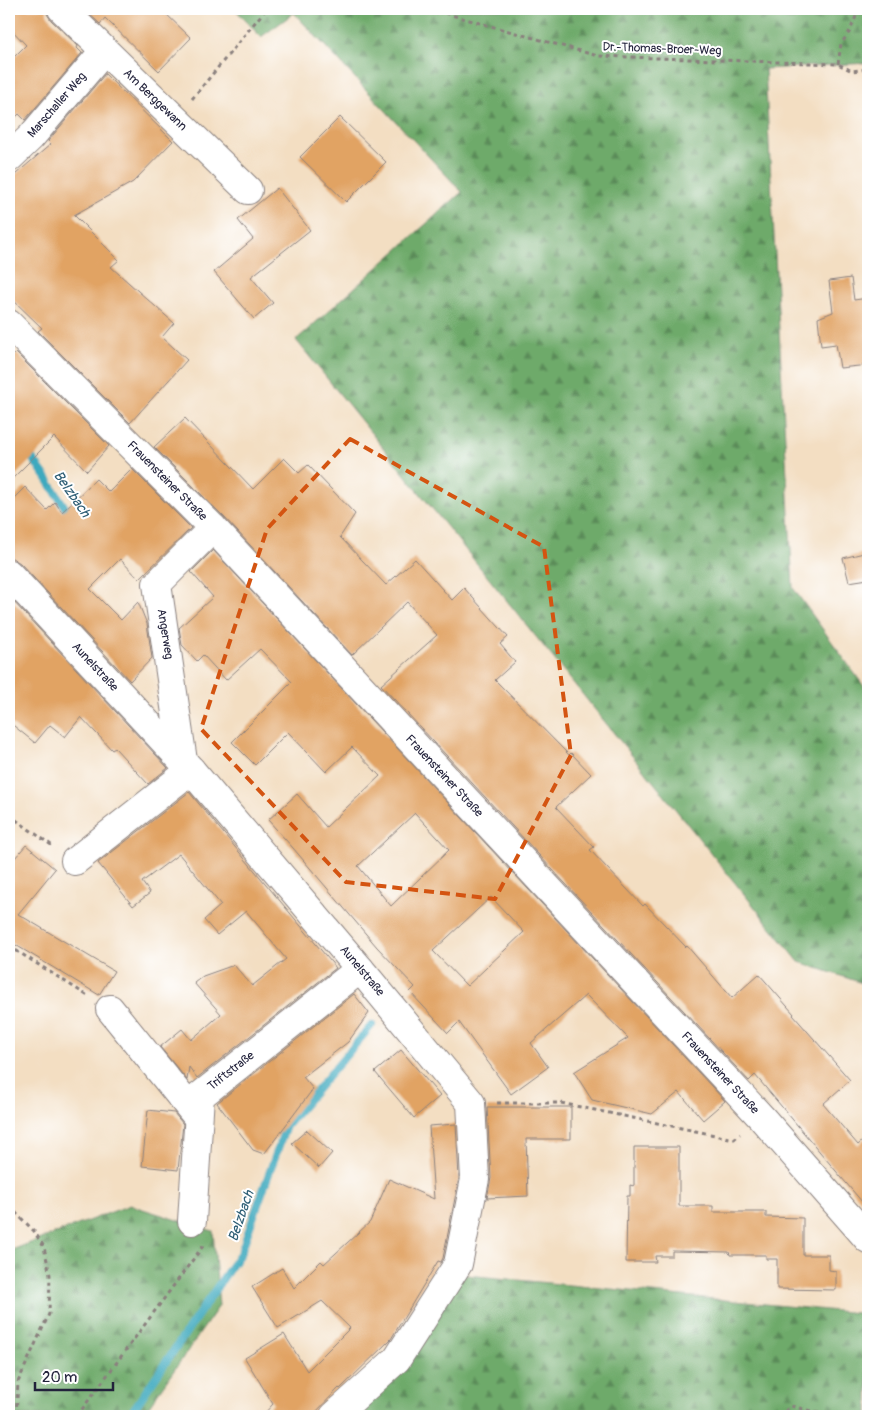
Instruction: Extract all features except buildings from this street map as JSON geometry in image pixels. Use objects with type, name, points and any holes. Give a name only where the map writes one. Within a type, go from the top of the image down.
[{"type":"street","name":"Am Berggewann","points":[[62,9],[248,190]]},
{"type":"street","name":"Marschaller Weg","points":[[9,158],[31,137],[104,51]]},
{"type":"street","name":"Frauensteiner Straße","points":[[9,324],[213,528],[761,1117],[868,1239]]},
{"type":"street","name":"Angerweg","points":[[187,766],[157,584],[213,528]]},
{"type":"street","name":"Aunelstraße","points":[[9,574],[187,766],[471,1103]]},
{"type":"street","points":[[75,862],[187,766]]},
{"type":"street","name":"Triftstraße","points":[[192,1221],[200,1096],[360,969]]},
{"type":"street","points":[[110,1010],[198,1118]]},
{"type":"street","points":[[334,1416],[397,1359],[458,1264],[475,1179],[471,1103]]},
{"type":"path","points":[[174,119],[266,9]]},
{"type":"path","name":"Dr.-Thomas-Broer-Weg","points":[[430,9],[598,56],[838,64],[852,71],[868,69]]},
{"type":"path","points":[[838,64],[841,44],[850,31],[859,9]]},
{"type":"path","points":[[9,815],[75,862]]},
{"type":"path","points":[[9,946],[110,1010]]},
{"type":"path","points":[[471,1103],[561,1103],[734,1139],[761,1117]]},
{"type":"path","points":[[9,1211],[12,1209],[34,1231],[44,1247],[50,1275],[49,1314],[18,1382],[16,1416]]},
{"type":"path","points":[[77,1416],[204,1245],[192,1221]]},
{"type":"path","points":[[779,1416],[791,1406],[831,1416]]},
{"type":"highlighted area","points":[[350,439],[544,547],[571,755],[495,899],[346,882],[201,729],[267,529]]},
{"type":"green space","points":[[235,9],[868,9],[868,63],[765,69],[793,588],[868,692],[868,985],[799,962],[296,340],[462,192],[294,13],[261,37]]},
{"type":"green space","points":[[130,1205],[213,1231],[219,1306],[142,1416],[9,1416],[9,1251]]},
{"type":"green space","points":[[446,1273],[868,1314],[868,1416],[348,1416]]},
{"type":"waterway","name":"Belzbach","points":[[27,451],[71,517]]},
{"type":"waterway","name":"Belzbach","points":[[129,1416],[241,1252],[286,1126],[372,1025]]}]
